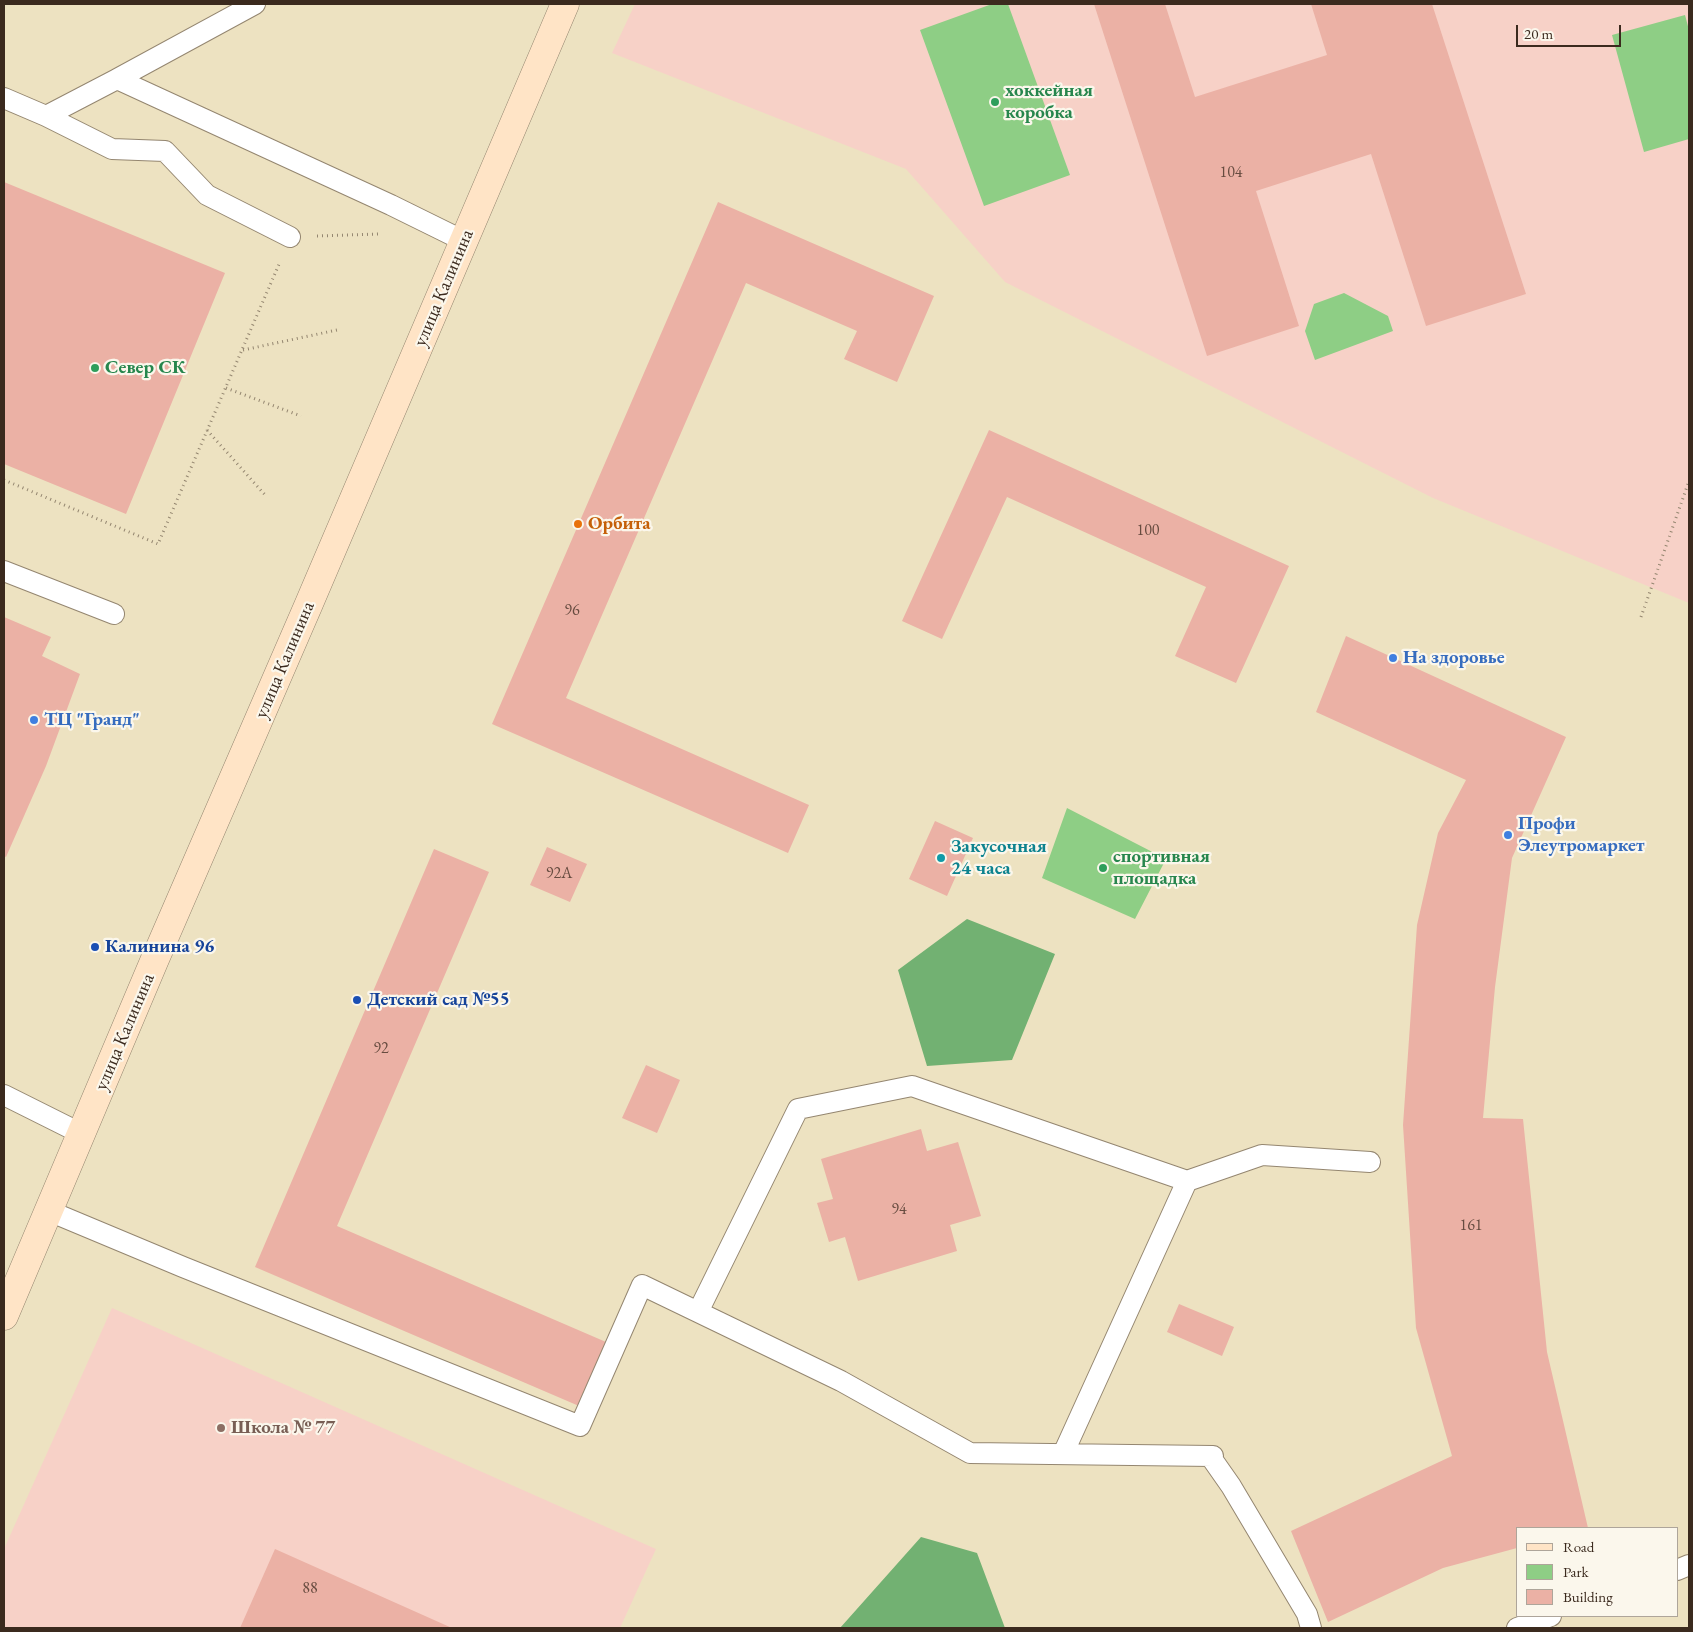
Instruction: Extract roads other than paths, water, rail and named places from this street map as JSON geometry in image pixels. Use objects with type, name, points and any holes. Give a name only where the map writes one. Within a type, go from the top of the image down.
[{"type":"main road","name":"улица Калинина","points":[[4,1316],[155,959],[565,4]]},
{"type":"lane","points":[[46,116],[255,4]]},
{"type":"lane","points":[[117,79],[391,205],[464,241]]},
{"type":"lane","points":[[4,98],[112,148],[165,151],[207,195],[290,237]]},
{"type":"lane","points":[[4,571],[114,614]]},
{"type":"lane","points":[[698,1312],[798,1109],[912,1086],[1187,1181],[1262,1155],[1370,1162]]},
{"type":"lane","points":[[4,1095],[82,1134]]},
{"type":"lane","points":[[1063,1454],[1187,1181]]},
{"type":"lane","points":[[49,1211],[183,1267],[580,1426],[642,1285],[841,1381],[970,1453],[1213,1456],[1210,1456],[1231,1486],[1307,1614],[1311,1628]]},
{"type":"lane","points":[[1517,1628],[1548,1617]]},
{"type":"place","name":"хоккейная коробка","points":[[995,102]]},
{"type":"place","name":"Север СК","points":[[95,368]]},
{"type":"place","name":"Орбита","points":[[578,524]]},
{"type":"place","name":"На здоровье","points":[[1393,658]]},
{"type":"place","name":"ТЦ \"Гранд\"","points":[[34,720]]},
{"type":"place","name":"Профи Элеутромаркет","points":[[1508,835]]},
{"type":"place","name":"Закусочная 24 часа","points":[[941,858]]},
{"type":"place","name":"спортивная площадка","points":[[1103,868]]},
{"type":"place","name":"Калинина 96","points":[[95,947]]},
{"type":"place","name":"Детский сад №55","points":[[357,1000]]},
{"type":"place","name":"Школа № 77","points":[[221,1428]]}]
